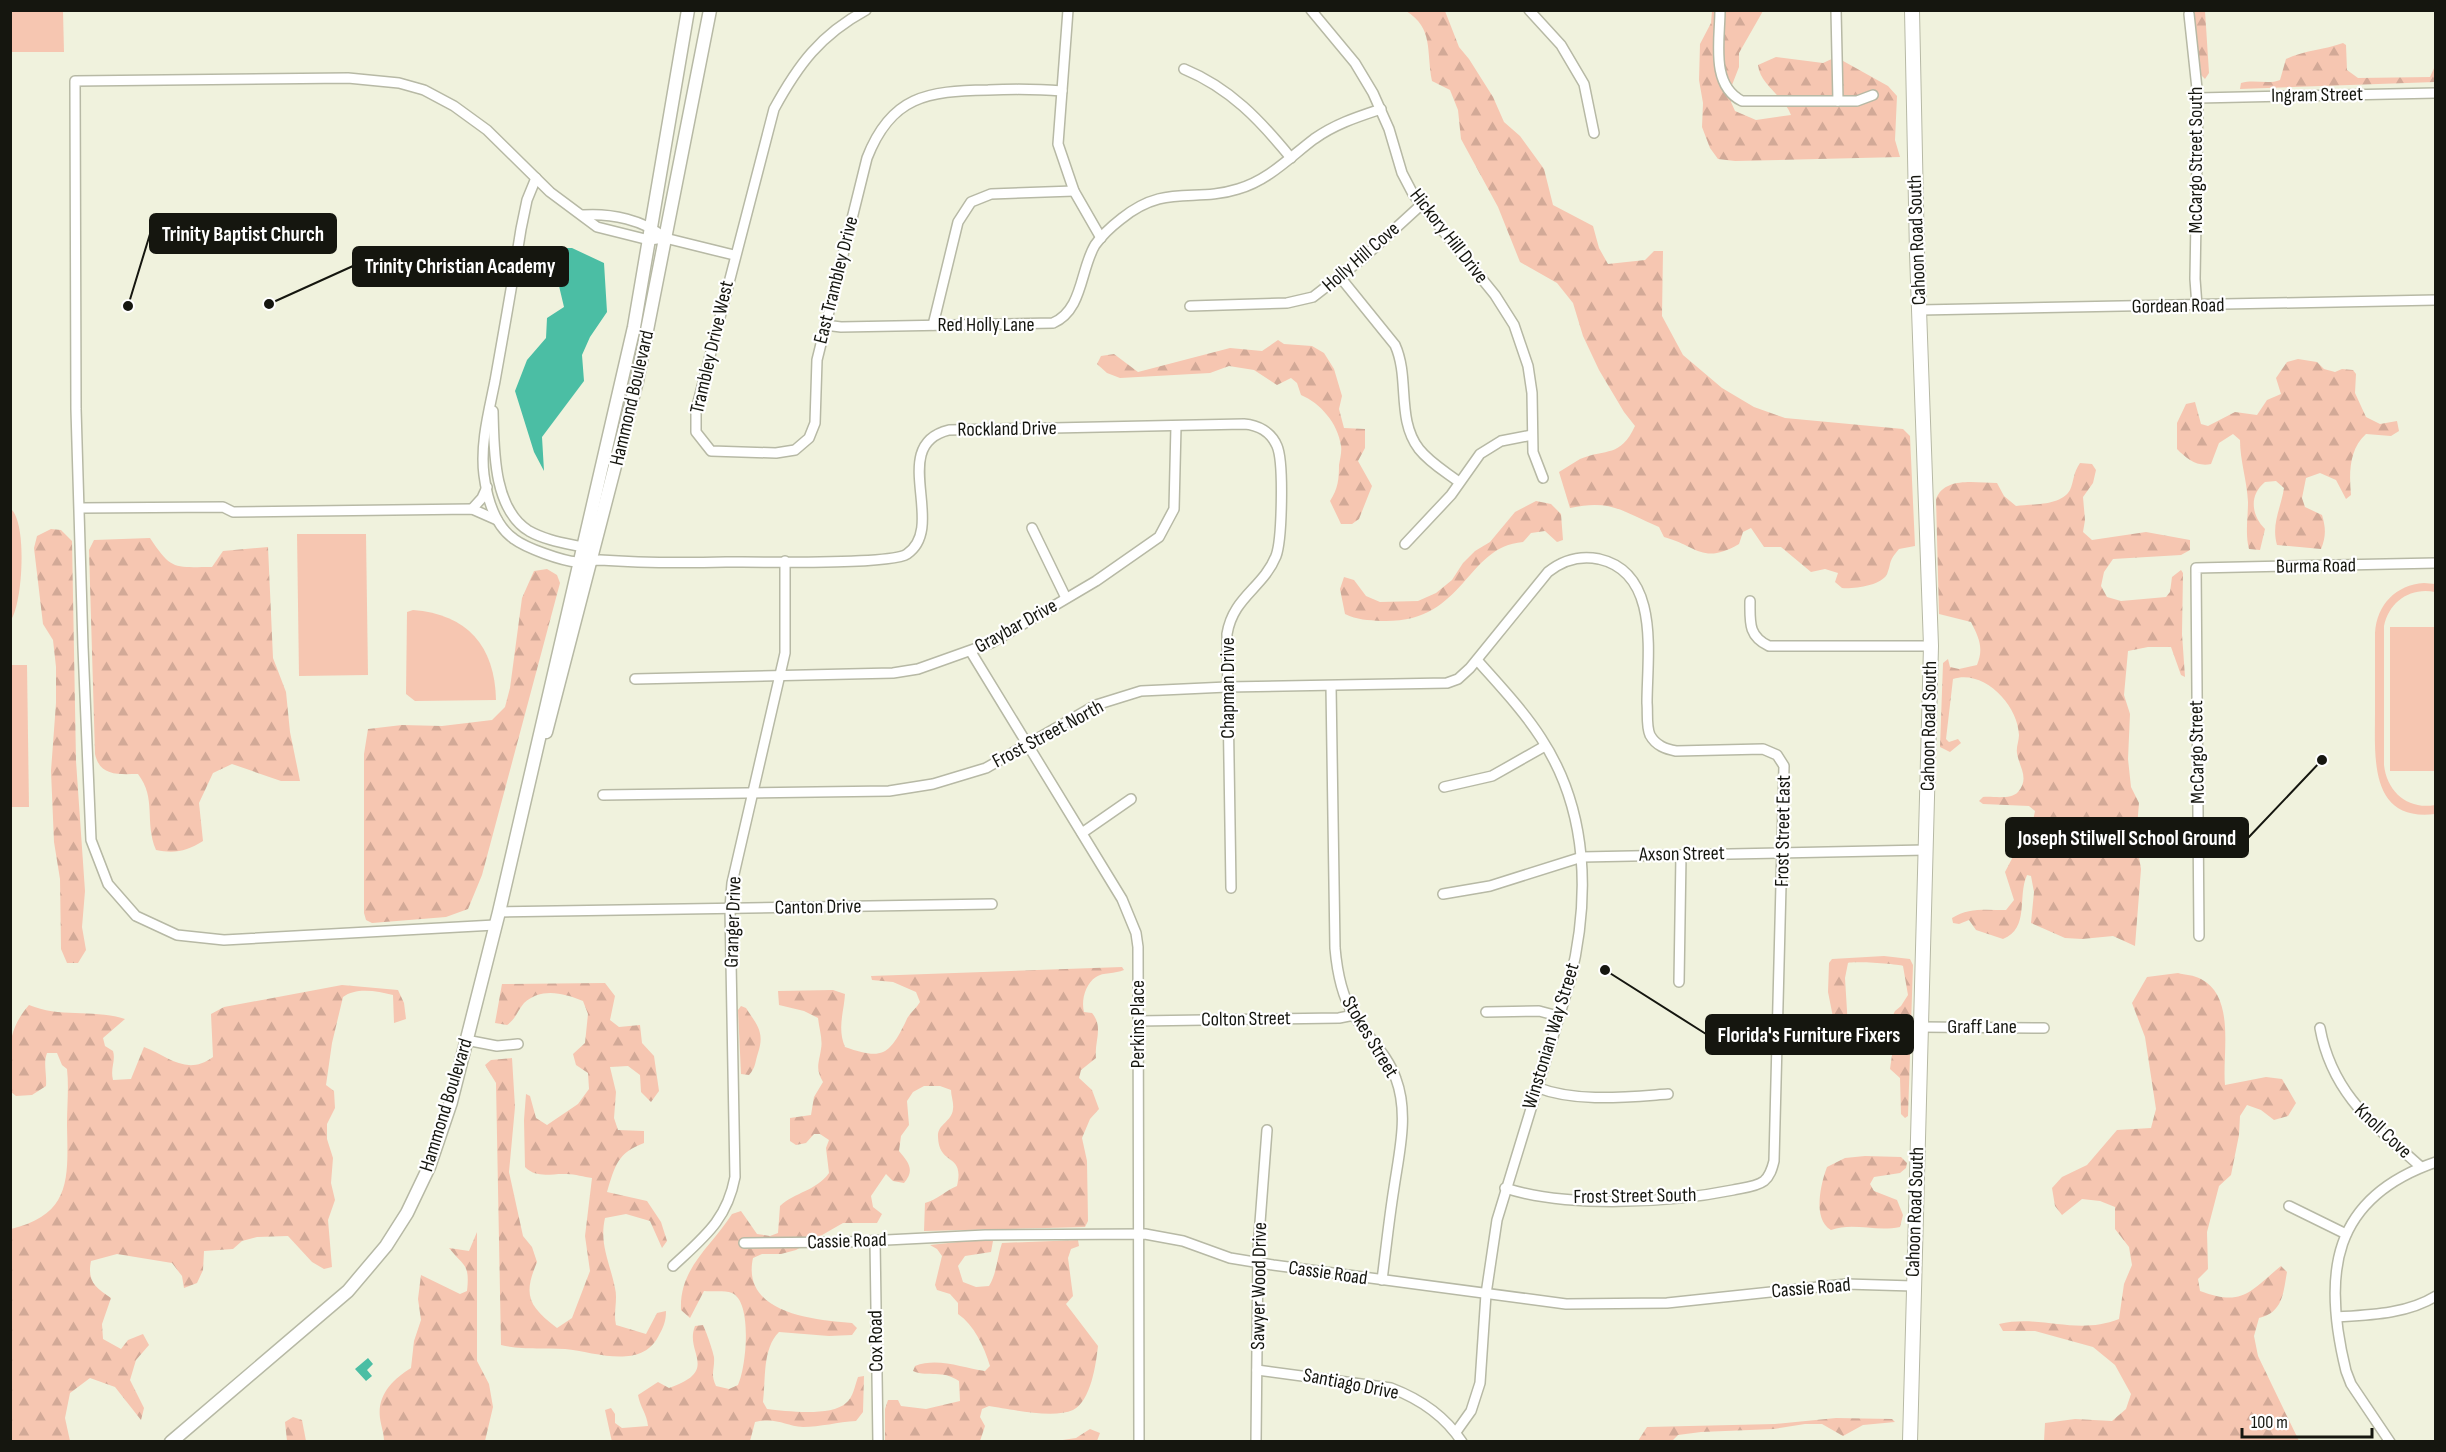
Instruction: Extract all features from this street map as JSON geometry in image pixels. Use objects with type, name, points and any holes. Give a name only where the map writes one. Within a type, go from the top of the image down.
[{"type":"main road","name":"Cahoon Road South","points":[[1910,1442],[1931,646],[1912,10]]},
{"type":"street","name":"Hammond Boulevard","points":[[171,1442],[348,1291],[386,1246],[407,1213],[429,1167],[451,1102],[499,912],[634,327],[688,10]]},
{"type":"street","name":"Hammond Boulevard","points":[[529,779],[554,707],[637,381],[710,10]]},
{"type":"street","name":"Trambley Drive West","points":[[805,443],[795,450],[776,453],[711,451],[699,439],[695,426],[696,410],[734,255],[774,109],[795,70],[808,54],[849,19],[866,10]]},
{"type":"street","points":[[1068,10],[1058,144],[1074,191],[1101,238]]},
{"type":"street","name":"Hickory Hill Drive","points":[[1311,10],[1355,63],[1381,109],[1402,173],[1421,205],[1490,288],[1514,325],[1528,366],[1533,452],[1543,478]]},
{"type":"street","points":[[1528,10],[1561,45],[1584,84],[1594,133]]},
{"type":"street","points":[[1720,10],[1721,78],[1734,97],[1742,101],[1857,101],[1873,95]]},
{"type":"street","points":[[1836,10],[1838,101]]},
{"type":"street","name":"McCargo Street South","points":[[2189,15],[2198,98],[2195,279],[2197,306]]},
{"type":"street","points":[[1184,69],[1219,86],[1244,105],[1291,158]]},
{"type":"street","points":[[495,925],[224,940],[177,935],[136,916],[108,884],[92,840],[76,412],[75,81],[348,78],[399,83],[424,90],[454,106],[487,130],[566,205],[597,227],[649,240],[665,238],[734,255]]},
{"type":"street","name":"East Trambley Drive","points":[[805,443],[815,423],[816,360],[867,158],[878,134],[888,122],[916,99],[939,92],[1037,89],[1062,91]]},
{"type":"street","name":"Ingram Street","points":[[2198,98],[2436,93]]},
{"type":"street","name":"Red Holly Lane","points":[[825,325],[841,327],[1045,325],[1058,321],[1073,306],[1088,261],[1101,238],[1122,218],[1147,203],[1170,196],[1237,190],[1264,178],[1334,127],[1381,109]]},
{"type":"street","points":[[536,178],[525,210],[484,437],[484,473],[492,512],[513,539],[548,554],[578,562]]},
{"type":"street","points":[[933,325],[958,222],[971,201],[991,194],[1074,191]]},
{"type":"street","name":"Holly Hill Cove","points":[[1190,306],[1295,302],[1321,292],[1421,205]]},
{"type":"street","points":[[583,215],[602,214],[651,226],[665,238]]},
{"type":"street","points":[[1340,277],[1395,345],[1403,368],[1405,411],[1412,438],[1429,460],[1459,482]]},
{"type":"street","name":"Gordean Road","points":[[1920,310],[2436,300]]},
{"type":"street","points":[[493,391],[494,436],[501,490],[513,516],[528,530],[546,539],[582,548],[592,560]]},
{"type":"street","name":"Rockland Drive","points":[[578,562],[592,560],[655,564],[843,561],[906,555],[916,543],[921,528],[920,455],[926,443],[939,432],[949,430],[1249,424],[1269,434]]},
{"type":"street","name":"Graybar Drive","points":[[635,679],[893,674],[918,669],[991,643],[1160,537],[1174,509],[1176,426]]},
{"type":"street","name":"Chapman Drive","points":[[1231,888],[1227,634],[1232,615],[1239,602],[1267,572],[1280,541],[1279,453],[1269,434]]},
{"type":"street","points":[[1406,544],[1459,482],[1473,462],[1492,445],[1533,435]]},
{"type":"street","points":[[472,509],[482,498],[487,487]]},
{"type":"street","points":[[80,508],[223,507],[233,512],[472,509],[499,521]]},
{"type":"street","points":[[1032,528],[1066,597]]},
{"type":"street","name":"Frost Street North","points":[[603,795],[889,791],[914,788],[986,768],[1080,713],[1124,695],[1159,689],[1447,683],[1464,675],[1548,573],[1566,561],[1584,557]]},
{"type":"street","name":"Frost Street East","points":[[1584,557],[1602,560],[1621,568],[1635,583],[1641,596],[1646,613],[1648,726],[1656,743],[1665,749],[1677,751],[1763,749],[1777,755],[1784,766],[1784,852],[1774,1161],[1772,1172],[1764,1181]]},
{"type":"street","name":"Granger Drive","points":[[673,1266],[720,1219],[728,1205],[735,1177],[730,908],[736,862],[785,653],[785,561]]},
{"type":"street","name":"Burma Road","points":[[2196,568],[2436,563]]},
{"type":"street","name":"McCargo Street","points":[[2196,568],[2199,936]]},
{"type":"street","points":[[1750,601],[1750,627],[1755,636],[1769,646],[1931,646]]},
{"type":"street","name":"Perkins Place","points":[[971,652],[1122,899],[1136,933],[1139,1442]]},
{"type":"street","name":"Winstonian Way Street","points":[[1456,1432],[1471,1411],[1480,1383],[1491,1250],[1505,1188],[1579,942],[1582,857],[1567,797],[1545,746],[1525,715],[1477,660]]},
{"type":"street","name":"Stokes Street","points":[[1331,686],[1335,948],[1343,994],[1354,1015],[1384,1053],[1396,1078],[1401,1100],[1400,1146],[1382,1280]]},
{"type":"street","points":[[1444,787],[1492,776],[1545,746]]},
{"type":"street","points":[[1082,833],[1131,799]]},
{"type":"street","name":"Axson Street","points":[[1443,894],[1490,886],[1582,857],[1926,850]]},
{"type":"street","points":[[1679,982],[1681,855]]},
{"type":"street","name":"Canton Drive","points":[[499,912],[992,904]]},
{"type":"street","points":[[1486,1012],[1539,1011],[1558,1016]]},
{"type":"street","name":"Colton Street","points":[[1138,1021],[1339,1018],[1354,1015]]},
{"type":"street","name":"Graff Lane","points":[[1920,1027],[2044,1028]]},
{"type":"street","name":"Knoll Cove","points":[[2320,1028],[2323,1046],[2338,1079],[2355,1107],[2421,1167]]},
{"type":"street","points":[[466,1040],[496,1046],[518,1044]]},
{"type":"street","points":[[1536,1087],[1552,1093],[1591,1096],[1668,1094]]},
{"type":"street","name":"Sawyer Wood Drive","points":[[1256,1442],[1258,1263],[1267,1130]]},
{"type":"street","points":[[2391,1442],[2351,1384],[2342,1357],[2334,1277],[2337,1257],[2346,1234],[2359,1212],[2376,1194],[2392,1181],[2436,1162]]},
{"type":"street","name":"Frost Street South","points":[[1505,1188],[1524,1194],[1579,1199],[1646,1200],[1720,1193],[1764,1181]]},
{"type":"street","points":[[2289,1206],[2346,1234]]},
{"type":"street","name":"Cassie Road","points":[[744,1242],[875,1240],[985,1235],[1138,1234],[1166,1237],[1222,1256],[1258,1263],[1566,1304],[1622,1305],[1720,1298],[1846,1284],[1913,1286]]},
{"type":"street","name":"Cox Road","points":[[875,1240],[878,1442]]},
{"type":"street","points":[[2337,1317],[2390,1312],[2412,1307],[2436,1296]]},
{"type":"street","name":"Santiago Drive","points":[[1257,1370],[1391,1388],[1418,1400],[1443,1419],[1462,1442]]},
{"type":"green space","points":[[10,11],[63,11],[64,52],[11,52]]},
{"type":"green space","points":[[1406,11],[1445,11],[1459,47],[1493,97],[1504,122],[1520,136],[1544,169],[1553,205],[1593,226],[1599,248],[1608,264],[1645,260],[1654,251],[1663,251],[1662,316],[1683,355],[1722,388],[1754,407],[1785,418],[1903,429],[1910,436],[1915,546],[1899,549],[1891,560],[1884,578],[1866,586],[1842,588],[1835,582],[1838,573],[1825,569],[1811,572],[1781,547],[1764,547],[1751,528],[1743,532],[1739,544],[1717,553],[1708,553],[1664,537],[1659,527],[1617,508],[1597,505],[1570,508],[1559,472],[1580,459],[1618,448],[1635,426],[1599,370],[1583,336],[1573,303],[1557,283],[1520,262],[1498,207],[1461,139],[1458,110],[1450,90],[1432,81],[1425,33],[1415,18]]},
{"type":"green space","points":[[1712,11],[1763,11],[1739,53],[1739,67],[1732,85],[1731,102],[1735,111],[1756,120],[1791,115],[1788,108],[1763,79],[1758,65],[1776,57],[1823,63],[1836,57],[1888,86],[1897,96],[1895,140],[1900,157],[1735,161],[1718,159],[1710,148],[1702,127],[1703,103],[1699,80],[1700,44],[1711,23]]},
{"type":"green space","points":[[2193,11],[2205,11],[2209,73],[2205,79],[2201,75]]},
{"type":"green space","points":[[2343,43],[2346,45],[2347,70],[2358,78],[2430,77],[2435,66],[2435,82],[2240,89],[2241,83],[2280,80],[2286,59]]},
{"type":"green space","points":[[1278,340],[1284,344],[1312,346],[1324,353],[1334,369],[1342,396],[1339,409],[1344,428],[1365,429],[1365,448],[1358,461],[1372,486],[1359,519],[1352,524],[1341,524],[1330,501],[1338,484],[1341,453],[1336,429],[1315,403],[1301,395],[1297,383],[1291,378],[1277,385],[1254,370],[1229,366],[1210,373],[1120,378],[1107,373],[1097,364],[1101,356],[1114,354],[1138,372],[1230,348],[1262,351]]},
{"type":"green space","points":[[2298,359],[2317,362],[2324,369],[2335,372],[2342,369],[2353,370],[2356,374],[2355,393],[2366,417],[2380,424],[2397,421],[2399,431],[2391,436],[2366,434],[2360,440],[2351,462],[2351,495],[2346,499],[2336,480],[2320,473],[2306,478],[2302,498],[2305,507],[2322,515],[2325,528],[2321,549],[2277,545],[2275,530],[2284,488],[2276,481],[2265,482],[2256,493],[2255,511],[2265,529],[2260,550],[2249,549],[2248,502],[2240,440],[2233,434],[2219,443],[2211,464],[2197,463],[2188,459],[2177,449],[2177,423],[2186,404],[2195,402],[2201,424],[2208,426],[2235,412],[2257,415],[2267,400],[2281,394],[2276,378],[2287,362]]},
{"type":"green space","points":[[2080,463],[2092,464],[2096,470],[2093,483],[2083,497],[2085,520],[2083,532],[2092,540],[2146,532],[2190,540],[2190,550],[2181,555],[2113,559],[2104,572],[2101,586],[2107,597],[2121,601],[2166,597],[2170,592],[2172,577],[2181,570],[2183,573],[2182,634],[2185,677],[2181,675],[2171,647],[2148,647],[2128,651],[2124,695],[2130,714],[2128,759],[2131,787],[2139,803],[2136,839],[2141,869],[2135,946],[2113,936],[2065,938],[2031,923],[2034,892],[2031,876],[2027,875],[2020,920],[2011,934],[2003,939],[1976,930],[1969,920],[1959,924],[1953,923],[1952,918],[1965,912],[2006,910],[2014,900],[2005,872],[2017,849],[2018,840],[2033,821],[2035,811],[2029,806],[1983,804],[1979,801],[1983,797],[2006,797],[2015,794],[2023,782],[2023,772],[2017,753],[2019,735],[2013,712],[2006,701],[1987,684],[1965,677],[1953,679],[1946,739],[1949,742],[1958,739],[1961,743],[1950,752],[1940,747],[1943,663],[1948,659],[1950,667],[1959,669],[1977,665],[1980,648],[1971,622],[1939,614],[1936,499],[1946,487],[1971,482],[1997,483],[2004,496],[2016,506],[2053,502],[2070,490]]},
{"type":"green space","points":[[1536,501],[1551,504],[1561,514],[1563,540],[1557,542],[1545,531],[1531,533],[1523,542],[1503,547],[1488,557],[1448,599],[1431,611],[1409,619],[1381,621],[1358,619],[1345,614],[1340,589],[1344,577],[1354,580],[1366,596],[1380,602],[1418,601],[1436,593],[1452,580],[1463,563],[1475,551],[1490,542],[1515,512]]},
{"type":"green space","points":[[11,509],[16,517],[19,530],[22,563],[18,597],[11,620]]},
{"type":"green space","points":[[51,529],[61,530],[72,541],[76,761],[85,891],[82,927],[86,950],[78,963],[67,963],[61,949],[60,879],[54,842],[51,771],[56,667],[53,640],[43,624],[34,548],[37,536]]},
{"type":"green space","points":[[297,534],[366,534],[368,675],[299,676]]},
{"type":"green space","points":[[150,538],[169,562],[181,567],[212,567],[223,551],[268,547],[273,658],[286,692],[290,732],[300,781],[281,781],[232,764],[213,773],[199,803],[203,841],[175,852],[156,850],[147,792],[138,774],[111,773],[101,767],[95,754],[89,550],[94,540]]},
{"type":"green space","points":[[547,569],[557,575],[560,583],[482,875],[468,909],[446,917],[372,923],[366,920],[364,913],[364,754],[368,729],[402,725],[442,726],[492,720],[505,707],[510,688],[522,598],[534,571]]},
{"type":"green space","points":[[2424,583],[2435,584],[2435,592],[2417,592],[2402,598],[2391,610],[2384,626],[2384,765],[2386,775],[2394,791],[2408,802],[2425,806],[2435,805],[2435,814],[2413,814],[2398,808],[2387,797],[2380,783],[2375,748],[2375,633],[2380,613],[2390,598],[2405,588]]},
{"type":"green space","points":[[413,610],[449,618],[474,636],[484,649],[490,664],[496,700],[415,701],[406,694],[407,612]]},
{"type":"green space","points":[[2390,627],[2435,627],[2435,771],[2390,771]]},
{"type":"green space","points":[[10,665],[27,665],[29,807],[11,807]]},
{"type":"green space","points":[[1884,956],[1910,959],[1913,965],[1908,1116],[1905,1118],[1901,1114],[1900,1078],[1890,1069],[1894,1041],[1891,1019],[1908,995],[1903,966],[1848,963],[1845,978],[1848,1027],[1842,1031],[1835,1027],[1828,992],[1829,963],[1832,959]]},
{"type":"green space","points":[[1122,967],[1124,970],[1102,974],[1092,980],[1084,998],[1084,1012],[1092,1013],[1096,1018],[1098,1035],[1096,1058],[1081,1070],[1079,1078],[1092,1090],[1099,1109],[1090,1119],[1082,1138],[1087,1161],[1088,1221],[1085,1227],[924,1231],[925,1203],[957,1186],[959,1175],[955,1163],[943,1153],[939,1146],[938,1137],[940,1129],[952,1113],[951,1090],[940,1086],[924,1086],[913,1092],[907,1101],[909,1125],[901,1136],[899,1151],[908,1163],[909,1174],[904,1183],[893,1181],[886,1174],[871,1196],[873,1207],[882,1214],[877,1223],[843,1223],[796,1250],[781,1254],[762,1254],[753,1258],[752,1276],[758,1291],[769,1302],[800,1316],[852,1323],[857,1328],[852,1335],[829,1336],[779,1332],[767,1356],[763,1402],[767,1409],[819,1412],[839,1407],[850,1398],[858,1377],[864,1376],[863,1412],[856,1421],[803,1427],[775,1421],[755,1422],[750,1441],[612,1442],[605,1410],[611,1408],[615,1414],[615,1423],[622,1428],[648,1426],[638,1395],[658,1382],[669,1388],[693,1375],[697,1368],[693,1336],[695,1326],[703,1325],[709,1341],[714,1357],[713,1375],[716,1386],[729,1389],[738,1385],[746,1336],[743,1309],[739,1299],[729,1292],[704,1291],[690,1318],[681,1310],[685,1282],[698,1259],[732,1214],[741,1211],[757,1234],[770,1236],[778,1233],[780,1206],[818,1184],[829,1173],[826,1148],[829,1140],[820,1134],[814,1134],[806,1143],[796,1145],[790,1141],[790,1118],[811,1115],[814,1097],[823,1082],[818,1069],[822,1042],[818,1018],[804,1011],[779,1005],[778,991],[833,990],[845,994],[841,1027],[845,1047],[876,1054],[889,1048],[920,1002],[916,992],[893,982],[872,980],[871,976]]},
{"type":"green space","points":[[2178,973],[2201,979],[2212,987],[2219,999],[2225,1027],[2225,1085],[2266,1077],[2282,1079],[2296,1103],[2288,1116],[2274,1120],[2261,1110],[2247,1105],[2240,1116],[2239,1135],[2231,1175],[2219,1186],[2207,1232],[2208,1269],[2198,1279],[2200,1291],[2226,1298],[2236,1297],[2253,1290],[2281,1266],[2287,1272],[2277,1307],[2259,1318],[2254,1336],[2258,1356],[2299,1441],[2044,1441],[2045,1423],[2075,1419],[2112,1421],[2126,1409],[2131,1394],[2115,1365],[2093,1347],[2035,1331],[2003,1331],[1999,1324],[2029,1321],[2088,1326],[2119,1319],[2124,1284],[2132,1265],[2129,1247],[2115,1229],[2115,1207],[2100,1201],[2082,1199],[2062,1215],[2055,1206],[2052,1188],[2062,1177],[2087,1165],[2117,1130],[2151,1128],[2156,1109],[2145,1037],[2132,1003],[2147,977]]},
{"type":"green space","points":[[605,983],[615,996],[610,1020],[619,1027],[640,1025],[642,1043],[654,1056],[659,1091],[651,1102],[641,1092],[640,1075],[628,1066],[610,1067],[616,1092],[614,1118],[618,1130],[644,1131],[644,1143],[628,1151],[618,1162],[607,1192],[647,1201],[661,1222],[667,1241],[662,1248],[650,1221],[626,1214],[605,1218],[603,1236],[616,1293],[616,1325],[646,1334],[657,1313],[666,1311],[665,1322],[650,1347],[629,1356],[501,1345],[496,1083],[485,1065],[491,1060],[512,1058],[515,1107],[509,1172],[523,1236],[532,1247],[537,1262],[530,1283],[531,1299],[540,1313],[557,1328],[572,1318],[590,1271],[585,1236],[592,1178],[570,1174],[539,1174],[525,1167],[526,1094],[530,1096],[536,1118],[547,1125],[578,1104],[589,1089],[588,1073],[576,1065],[573,1054],[585,1043],[588,1014],[583,1001],[560,994],[545,993],[524,1003],[507,1025],[495,1023],[502,984]]},
{"type":"green space","points":[[342,985],[398,990],[404,1003],[406,1019],[394,1023],[393,995],[360,991],[343,997],[332,1043],[326,1085],[334,1091],[335,1108],[327,1124],[327,1139],[333,1158],[331,1183],[335,1200],[328,1220],[332,1267],[324,1269],[312,1262],[288,1236],[257,1237],[242,1241],[233,1249],[204,1251],[203,1270],[197,1283],[184,1288],[182,1276],[172,1263],[117,1254],[91,1261],[91,1279],[111,1298],[102,1324],[103,1339],[121,1349],[128,1340],[143,1334],[149,1345],[136,1360],[130,1380],[144,1408],[141,1420],[115,1387],[90,1378],[70,1393],[65,1418],[70,1441],[11,1441],[11,1229],[46,1214],[56,1203],[66,1177],[67,1162],[67,1069],[62,1065],[57,1053],[47,1053],[46,1086],[32,1095],[16,1096],[11,1092],[10,1046],[15,1026],[21,1016],[29,1005],[65,1013],[101,1014],[125,1019],[103,1038],[105,1046],[113,1051],[113,1080],[131,1079],[144,1047],[185,1065],[203,1063],[213,1057],[211,1014],[224,1007]]},
{"type":"green space","points":[[741,1006],[746,1008],[756,1024],[761,1040],[755,1064],[749,1075],[741,1074],[738,1010]]},
{"type":"green space","points":[[1901,1157],[1907,1163],[1906,1168],[1900,1173],[1874,1177],[1870,1184],[1874,1191],[1897,1200],[1903,1215],[1900,1227],[1848,1227],[1831,1230],[1825,1225],[1820,1209],[1822,1182],[1827,1167],[1845,1158]]},
{"type":"green space","points":[[477,1232],[477,1361],[489,1384],[493,1407],[485,1441],[384,1441],[380,1418],[381,1402],[392,1383],[411,1368],[414,1341],[421,1320],[418,1299],[421,1275],[460,1294],[467,1291],[467,1270],[449,1248],[469,1251]]},
{"type":"green space","points":[[985,1239],[993,1241],[991,1252],[965,1256],[958,1266],[963,1282],[976,1287],[989,1286],[994,1276],[1002,1243],[1078,1240],[1079,1246],[1071,1249],[1068,1258],[1073,1296],[1066,1304],[1098,1346],[1088,1391],[1079,1405],[1065,1413],[1031,1412],[989,1406],[982,1409],[980,1417],[985,1426],[980,1441],[885,1442],[885,1409],[888,1400],[898,1400],[901,1406],[926,1409],[960,1401],[959,1381],[947,1375],[913,1371],[915,1366],[941,1363],[985,1371],[990,1366],[978,1337],[958,1314],[958,1303],[950,1294],[937,1290],[935,1285],[942,1256],[930,1245]]},
{"type":"green space","points":[[293,1417],[302,1420],[306,1441],[287,1441],[285,1422]]},
{"type":"green space","points":[[1836,1418],[1892,1419],[1895,1422],[1863,1425],[1843,1436],[1822,1424],[1805,1424],[1774,1429],[1701,1432],[1678,1435],[1672,1441],[1638,1441],[1647,1427],[1775,1424]]},
{"type":"green space","points":[[1090,1429],[1100,1433],[1097,1441],[1056,1441],[1076,1438]]},
{"type":"water","points":[[555,248],[572,248],[604,263],[607,312],[590,337],[582,355],[584,381],[542,437],[544,471],[534,452],[515,391],[527,360],[546,338],[547,318],[564,307],[559,286],[545,279],[545,263]]},
{"type":"water","points":[[368,1358],[373,1364],[367,1370],[372,1376],[366,1381],[355,1369]]},
{"type":"place","name":"Trinity Christian Academy","points":[[269,304]]},
{"type":"place","name":"Trinity Baptist Church","points":[[128,306]]},
{"type":"place","name":"Joseph Stilwell School Ground","points":[[2322,760]]},
{"type":"place","name":"Florida's Furniture Fixers","points":[[1605,970]]}]
